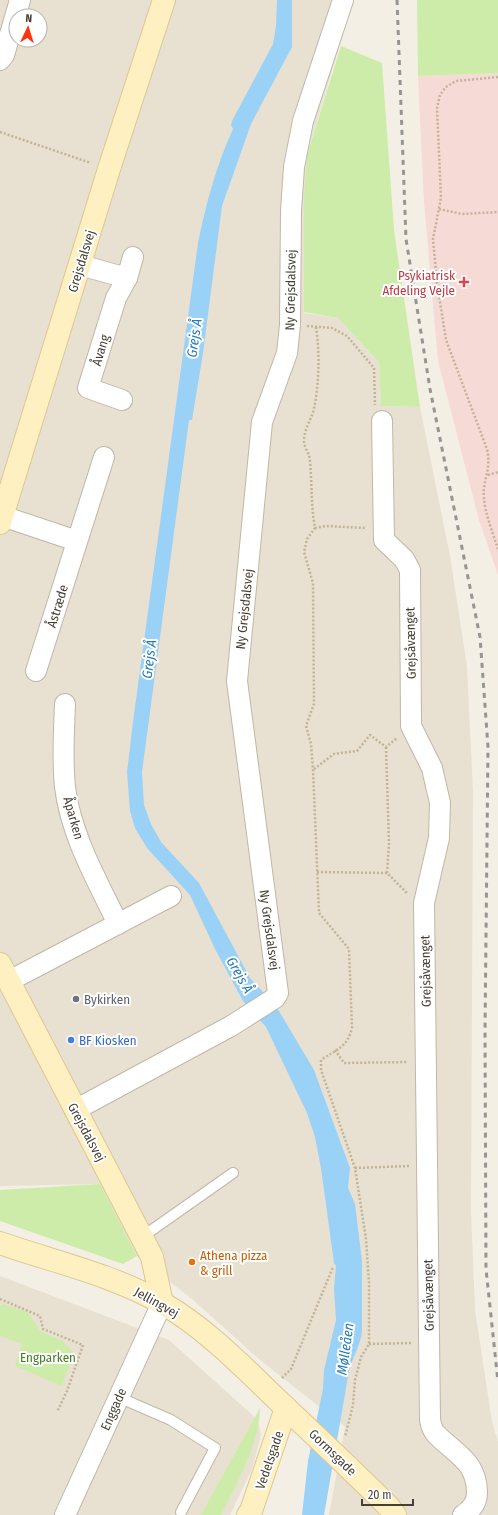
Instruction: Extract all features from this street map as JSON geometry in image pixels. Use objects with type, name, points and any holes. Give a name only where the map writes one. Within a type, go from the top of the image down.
[{"type":"street","points":[[0,60],[4,55],[20,0]]},
{"type":"street","name":"Grejsdalsvej","points":[[1,520],[109,169],[164,0]]},
{"type":"street","name":"Ny Grejsdalsvej","points":[[75,1110],[220,1033],[275,998],[278,993],[237,681],[262,422],[287,353],[290,325],[291,211],[294,167],[303,122],[343,0]]},
{"type":"street","name":"Åvang","points":[[122,400],[88,388],[116,298],[127,278],[133,258]]},
{"type":"street","points":[[80,265],[127,278]]},
{"type":"street","name":"Grejsåvænget","points":[[382,421],[384,540],[404,559],[410,570],[411,726],[432,768],[440,803],[439,838],[424,903],[430,1420],[435,1433],[469,1464],[477,1480],[477,1496],[471,1510],[463,1515]]},
{"type":"street","name":"Åstræde","points":[[36,671],[104,457]]},
{"type":"street","points":[[1,520],[77,541]]},
{"type":"street","name":"Åparken","points":[[65,704],[63,760],[65,788],[72,821],[85,854],[118,924]]},
{"type":"street","points":[[4,973],[118,924],[171,896]]},
{"type":"street","name":"Grejsdalsvej","points":[[4,973],[142,1237],[152,1258],[162,1303]]},
{"type":"street","name":"Jellingvej","points":[[0,1243],[108,1278],[162,1303],[213,1340],[286,1408]]},
{"type":"street","name":"Enggade","points":[[65,1515],[162,1303]]},
{"type":"street","name":"Gormsgade","points":[[286,1408],[384,1501],[395,1515]]},
{"type":"street","name":"Vedelsgade","points":[[251,1514],[286,1408]]},
{"type":"lane","points":[[142,1237],[233,1173]]},
{"type":"lane","points":[[118,1397],[171,1420],[215,1448],[181,1512]]},
{"type":"path","points":[[498,77],[456,81],[446,87],[440,95],[436,108],[441,198],[433,239],[437,283],[446,340],[487,449],[490,461],[488,475],[484,482],[484,498],[498,549]]},
{"type":"path","points":[[0,132],[109,169]]},
{"type":"path","points":[[439,209],[462,214],[498,212]]},
{"type":"path","points":[[290,325],[332,328],[347,336],[374,368],[375,414],[382,421]]},
{"type":"path","points":[[315,528],[312,511],[310,459],[304,442],[306,427],[313,412],[317,394],[319,345],[316,327]]},
{"type":"path","points":[[488,475],[498,472]]},
{"type":"path","points":[[338,1456],[348,1431],[353,1405],[354,1380],[362,1357],[369,1344],[369,1283],[366,1239],[354,1168],[321,1070],[321,1060],[335,1050],[343,1047],[349,1039],[352,1028],[349,949],[319,914],[313,769],[311,744],[306,726],[314,704],[313,583],[304,552],[307,539],[315,528],[326,526],[384,528]]},
{"type":"path","points":[[386,747],[411,726]]},
{"type":"path","points":[[313,769],[334,754],[356,751],[370,735],[386,747]]},
{"type":"path","points":[[386,747],[389,844],[387,874]]},
{"type":"path","points":[[317,872],[387,874],[414,899],[424,903]]},
{"type":"path","points":[[335,1050],[344,1063],[426,1062]]},
{"type":"path","points":[[354,1168],[427,1165]]},
{"type":"path","points":[[269,1391],[291,1369],[333,1267]]},
{"type":"path","points":[[1,1301],[40,1316],[43,1329],[83,1345],[67,1392],[57,1412]]},
{"type":"path","points":[[369,1344],[429,1342]]},
{"type":"shaded area","points":[[0,0],[353,0],[307,155],[304,313],[338,318],[379,362],[381,406],[420,407],[450,556],[467,666],[473,791],[471,1211],[475,1310],[492,1422],[498,1442],[498,1515],[329,1515],[345,1427],[260,1360],[192,1299],[137,1256],[100,1184],[0,1186]]},
{"type":"shaded area","name":"Psykiatrisk Afdeling Vejle","points":[[498,73],[498,575],[479,520],[438,361],[424,202],[418,76]]},
{"type":"shaded area","points":[[0,1276],[169,1340],[258,1420],[261,1435],[252,1469],[230,1515],[0,1515]]},
{"type":"green space","points":[[417,0],[498,0],[498,73],[418,76]]},
{"type":"green space","points":[[341,46],[382,63],[394,230],[420,407],[381,406],[379,362],[338,318],[304,312],[304,201],[307,155]]},
{"type":"green space","points":[[100,1184],[137,1256],[123,1264],[0,1221],[0,1190]]},
{"type":"green space","name":"Engparken","points":[[3,1304],[28,1312],[41,1332],[63,1341],[74,1353],[62,1386],[15,1366],[22,1344],[0,1336],[0,1306]]},
{"type":"green space","points":[[260,1408],[256,1436],[251,1450],[240,1477],[221,1515],[201,1515]]},
{"type":"water","points":[[277,0],[292,0],[292,47],[251,124],[222,206],[203,353],[192,420],[189,420],[142,772],[144,805],[151,824],[161,842],[199,883],[250,978],[276,1006],[314,1070],[350,1168],[348,1188],[355,1204],[362,1261],[362,1330],[360,1341],[349,1371],[324,1515],[302,1515],[308,1461],[323,1389],[324,1370],[336,1320],[334,1288],[336,1266],[334,1263],[321,1168],[315,1137],[307,1113],[266,1027],[243,1001],[215,949],[190,895],[147,848],[135,828],[130,811],[127,772],[198,243],[212,185],[221,157],[233,129],[231,125],[232,121],[273,44],[276,26]]},
{"type":"railway","points":[[397,0],[406,239],[430,389],[480,637],[488,747],[485,1031],[486,1269],[498,1382]]},
{"type":"place","name":"Psykiatrisk Afdeling Vejle","points":[[464,282]]},
{"type":"place","name":"Bykirken","points":[[76,999]]},
{"type":"place","name":"BF Kiosken","points":[[71,1040]]},
{"type":"place","name":"Athena pizza & grill","points":[[192,1262]]},
{"type":"water label","name":"Grejs Å","points":[[194,338]]},
{"type":"water label","name":"Grejs Å","points":[[149,659]]},
{"type":"water label","name":"Grejs Å","points":[[240,975]]},
{"type":"water label","name":"Mølleåen","points":[[345,1349]]}]
